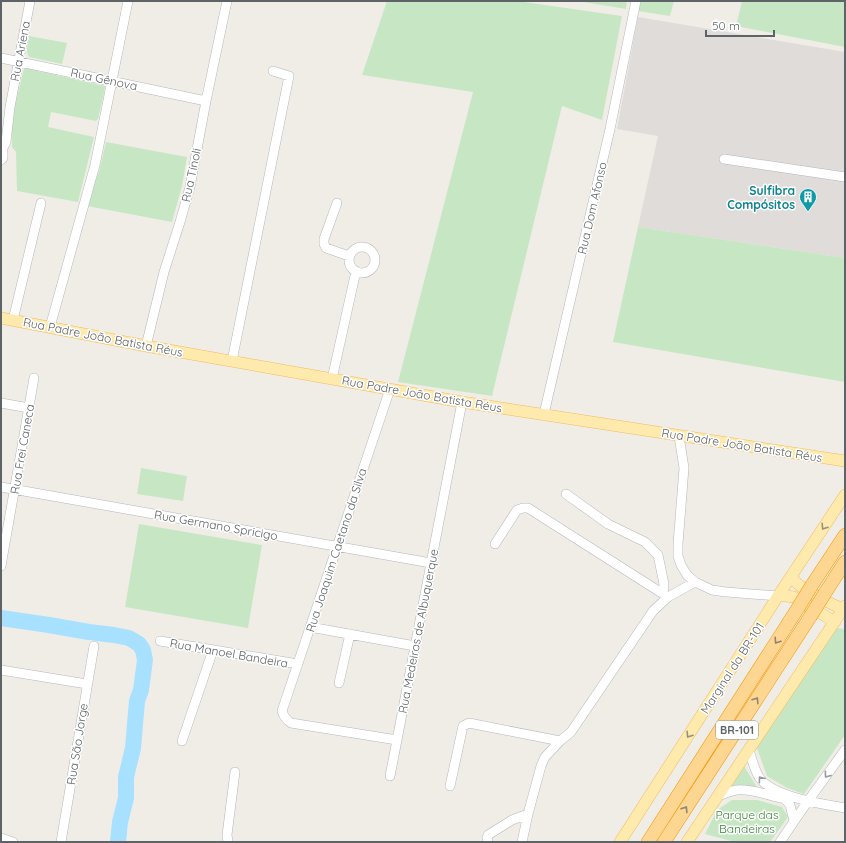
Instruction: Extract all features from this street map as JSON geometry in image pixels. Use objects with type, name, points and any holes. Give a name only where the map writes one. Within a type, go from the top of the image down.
[{"type":"highway","name":"BR-101","points":[[648,842],[845,535]]},
{"type":"highway","name":"BR-101","points":[[664,842],[845,562]]},
{"type":"main road","name":"Rua Padre João Batista Réus","points":[[1,318],[146,346],[462,402],[845,461]]},
{"type":"main road","name":"Marginal da BR-101","points":[[620,842],[778,596],[845,495]]},
{"type":"main road","points":[[688,842],[844,608],[833,605],[800,586],[794,581],[792,576]]},
{"type":"main road","points":[[778,596],[794,597],[835,622]]},
{"type":"street","name":"Rua Ariena","points":[[1,160],[3,158],[2,148],[6,142],[18,61],[30,1]]},
{"type":"street","points":[[50,327],[95,165],[128,1]]},
{"type":"street","name":"Rua Tínoli","points":[[146,346],[164,272],[188,193],[227,1]]},
{"type":"street","name":"Rua Dom Afonso","points":[[544,414],[610,129],[636,1]]},
{"type":"street","name":"Rua Gênova","points":[[1,58],[112,80],[206,101]]},
{"type":"street","points":[[232,361],[289,76],[273,71]]},
{"type":"street","points":[[724,159],[845,177]]},
{"type":"street","points":[[13,320],[41,203]]},
{"type":"street","points":[[337,203],[324,239],[324,244],[326,248],[349,256]]},
{"type":"street","points":[[361,246],[368,248],[374,254],[375,262],[371,269],[364,273],[356,271],[349,265],[349,256],[353,249],[361,246]]},
{"type":"street","points":[[332,379],[356,271]]},
{"type":"street","name":"Rua Frei Caneca","points":[[1,566],[34,378]]},
{"type":"street","name":"Rua Joaquim Caetano da Silva","points":[[390,389],[282,711],[284,717],[291,723],[397,740]]},
{"type":"street","name":"Rua Medeiros de Albuquerque","points":[[390,776],[462,402]]},
{"type":"street","points":[[1,403],[29,408]]},
{"type":"street","points":[[679,436],[684,468],[678,556],[687,575],[695,582],[712,590],[778,596]]},
{"type":"street","name":"Rua Germano Spricigo","points":[[1,487],[431,563]]},
{"type":"street","points":[[566,494],[608,524],[645,542],[658,555],[666,596]]},
{"type":"street","points":[[495,544],[517,510],[528,508],[666,596]]},
{"type":"street","points":[[522,842],[528,814],[541,766],[545,757],[571,732],[653,611],[666,596],[695,582]]},
{"type":"street","points":[[310,627],[415,646]]},
{"type":"street","points":[[339,683],[350,634]]},
{"type":"street","name":"Rua Manoel Bandeira","points":[[160,641],[298,664]]},
{"type":"street","name":"Rua São Jorge","points":[[61,842],[94,646]]},
{"type":"street","points":[[182,741],[213,650]]},
{"type":"street","points":[[1,670],[87,684]]},
{"type":"street","points":[[450,786],[463,726],[465,724],[560,741]]},
{"type":"street","points":[[749,750],[754,767],[759,777],[766,785],[772,789],[808,801]]},
{"type":"street","points":[[780,842],[845,750]]},
{"type":"street","points":[[228,842],[227,835],[235,772]]},
{"type":"street","points":[[718,796],[741,790],[785,799],[808,801],[845,808]]},
{"type":"street","points":[[785,799],[790,805],[794,821]]},
{"type":"street","points":[[488,842],[488,835],[512,820],[528,814]]},
{"type":"street","points":[[1,838],[13,842]]},
{"type":"shaded area","points":[[638,17],[845,52],[845,258],[638,227],[658,136],[617,129]]},
{"type":"green space","points":[[387,1],[517,1],[622,16],[602,120],[562,106],[492,396],[398,382],[473,92],[362,75]]},
{"type":"green space","points":[[577,1],[627,1],[626,9]]},
{"type":"green space","points":[[639,1],[674,1],[670,16],[638,11]]},
{"type":"green space","points":[[742,1],[845,1],[845,47],[736,26]]},
{"type":"green space","points":[[29,36],[67,43],[62,64],[29,57],[27,50]]},
{"type":"green space","points":[[24,68],[105,86],[98,119],[96,121],[51,112],[48,127],[94,137],[78,202],[17,191],[16,152],[12,147],[12,119]]},
{"type":"green space","points":[[106,142],[187,157],[182,186],[172,222],[87,206],[91,190],[99,172]]},
{"type":"green space","points":[[638,227],[845,258],[845,382],[613,342]]},
{"type":"green space","points":[[141,468],[187,476],[183,501],[137,494]]},
{"type":"green space","points":[[139,524],[262,545],[248,628],[125,607]]},
{"type":"green space","name":"Parque das Bandeiras","points":[[836,628],[845,629],[845,735],[804,794],[787,788],[767,776],[757,748]]},
{"type":"green space","points":[[744,766],[757,787],[732,786]]},
{"type":"green space","name":"Parque das Bandeiras","points":[[732,800],[757,800],[782,807],[788,817],[770,842],[735,842],[705,834],[717,810]]},
{"type":"waterway","points":[[1,618],[129,638],[139,644],[143,650],[145,660],[141,690],[137,701],[133,748],[126,777],[126,798],[120,822],[118,842]]},
{"type":"place","name":"Sulfibra Compósitos","points":[[808,212]]}]
